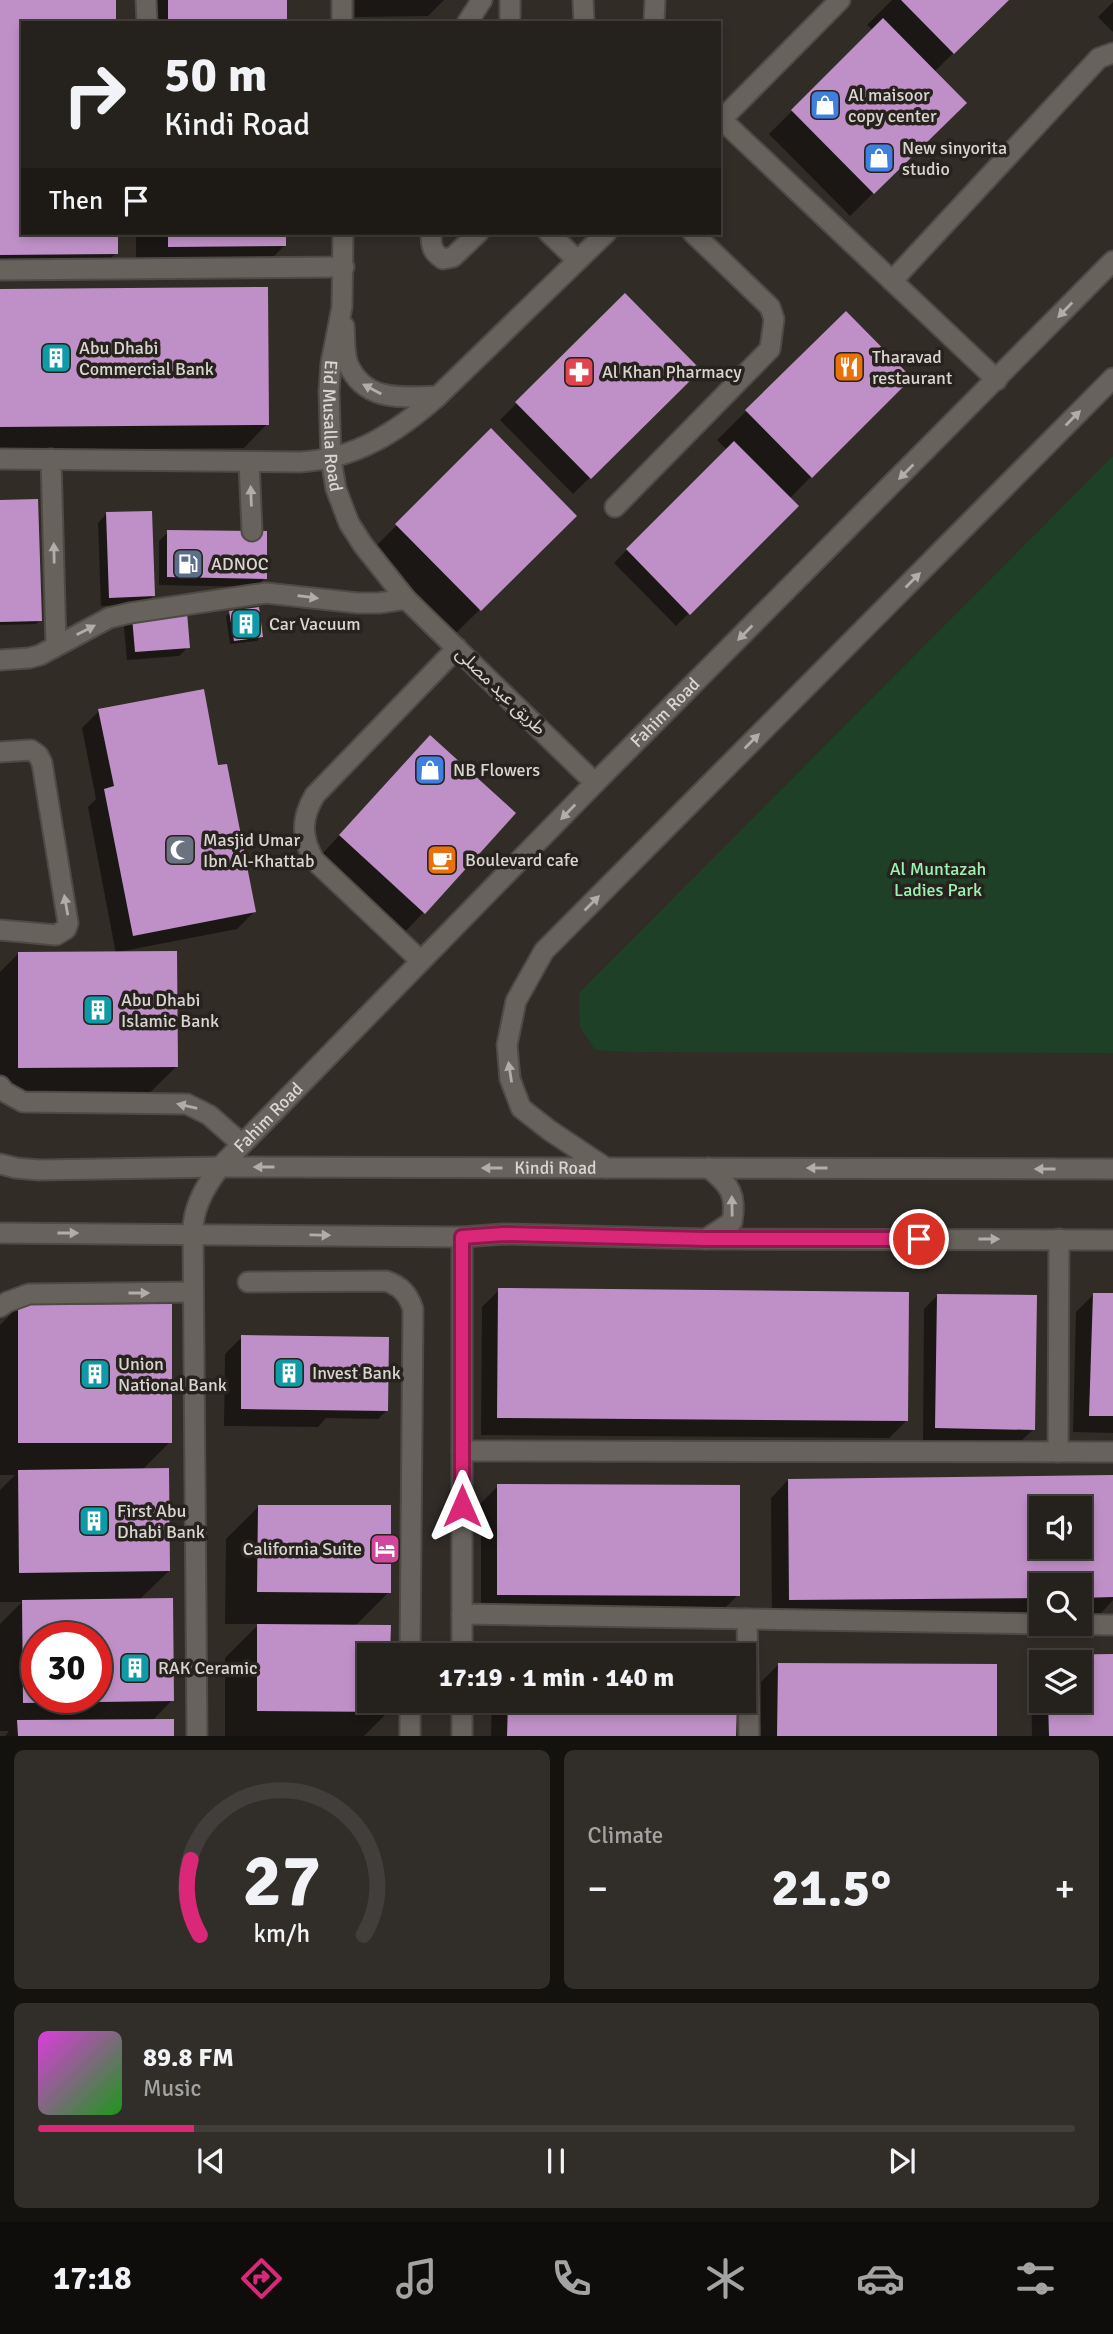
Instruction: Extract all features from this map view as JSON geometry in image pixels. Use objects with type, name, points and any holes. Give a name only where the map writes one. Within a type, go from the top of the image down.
[{"type":"street","points":[[146,0],[147,21]]},
{"type":"street","points":[[342,0],[342,21]]},
{"type":"street","points":[[468,21],[482,0]]},
{"type":"street","points":[[510,0],[510,21]]},
{"type":"street","points":[[583,0],[584,21]]},
{"type":"street","points":[[654,21],[655,0]]},
{"type":"street","points":[[721,120],[840,0]]},
{"type":"street","points":[[892,281],[1099,58],[1113,53]]},
{"type":"street","points":[[721,122],[997,380]]},
{"type":"street","name":"Eid Musalla Road","points":[[343,235],[342,307],[331,363],[329,391],[331,459],[336,489],[349,523],[406,599]]},
{"type":"street","points":[[430,235],[431,247],[435,254],[443,259],[453,257],[476,235]]},
{"type":"street","points":[[551,235],[577,260]]},
{"type":"street","points":[[0,459],[300,462],[331,459],[367,447],[412,419],[438,396],[604,235]]},
{"type":"street","points":[[615,506],[769,349],[774,319],[770,307],[695,235]]},
{"type":"street","name":"Fahim Road","points":[[197,1735],[192,1220],[207,1183],[595,783],[1113,261]]},
{"type":"street","points":[[0,270],[344,267]]},
{"type":"street","points":[[342,307],[347,363],[363,386],[384,395],[438,396]]},
{"type":"street","points":[[606,1168],[521,1108],[510,1079],[507,1045],[516,1001],[544,951],[1113,378]]},
{"type":"street","points":[[51,459],[56,645]]},
{"type":"street","points":[[249,462],[252,531]]},
{"type":"street","points":[[0,660],[29,658],[118,615],[253,586],[266,593],[379,603],[406,599]]},
{"type":"street","name":"طريق عيد مصلى","points":[[406,599],[595,783]]},
{"type":"street","points":[[421,961],[314,860],[303,832],[304,819],[315,795],[457,648]]},
{"type":"street","points":[[0,752],[31,750],[38,755],[42,763],[68,923],[66,929],[56,935],[0,930]]},
{"type":"street","points":[[0,1086],[23,1102],[187,1104],[209,1115],[242,1144]]},
{"type":"street","name":"Kindi Road","points":[[0,1164],[39,1170],[220,1167],[1113,1169]]},
{"type":"street","points":[[705,1239],[732,1222],[735,1206],[732,1193],[723,1180],[709,1168]]},
{"type":"street","points":[[0,1233],[462,1237],[504,1234],[705,1239],[1113,1240]]},
{"type":"street","points":[[462,1237],[462,1643]]},
{"type":"street","points":[[1058,1452],[1059,1239]]},
{"type":"street","points":[[248,1282],[386,1281],[395,1284],[410,1299],[413,1309],[410,1643]]},
{"type":"street","points":[[0,1307],[7,1301],[29,1294],[193,1292]]},
{"type":"street","points":[[462,1451],[1113,1452]]},
{"type":"street","points":[[462,1614],[1029,1624]]},
{"type":"street","points":[[747,1619],[749,1735]]},
{"type":"street","points":[[1092,1625],[1113,1625]]},
{"type":"street","points":[[410,1713],[410,1735]]},
{"type":"street","points":[[462,1713],[462,1735]]},
{"type":"green space","name":"Al Muntazah Ladies Park","points":[[1113,456],[1113,1053],[595,1050],[580,1027],[579,993]]},
{"type":"building","points":[[0,0],[116,0],[116,21],[21,21],[21,235],[118,235],[118,254],[0,255]]},
{"type":"building","points":[[168,0],[287,0],[287,21],[168,21]]},
{"type":"building","points":[[901,0],[1009,0],[954,54]]},
{"type":"building","points":[[883,18],[967,103],[874,194],[791,110]]},
{"type":"building","points":[[168,235],[286,235],[286,246],[168,247]]},
{"type":"building","points":[[268,287],[269,425],[0,427],[0,289]]},
{"type":"building","points":[[625,293],[701,370],[591,479],[515,402]]},
{"type":"building","points":[[846,311],[912,378],[812,478],[745,410]]},
{"type":"building","points":[[491,428],[577,516],[481,611],[395,524]]},
{"type":"building","points":[[734,441],[799,506],[690,615],[626,549]]},
{"type":"building","points":[[38,499],[42,621],[0,622],[0,500]]},
{"type":"building","points":[[152,511],[155,596],[109,598],[106,512]]},
{"type":"building","points":[[167,530],[267,531],[267,579],[167,577]]},
{"type":"building","name":"Car Vacuum","points":[[259,607],[263,637],[234,641],[229,611]]},
{"type":"building","points":[[187,612],[190,648],[135,652],[132,617]]},
{"type":"building","name":"Masjid Umar Ibn Al-Khattab","points":[[204,689],[218,765],[227,764],[256,912],[133,936],[104,789],[114,786],[98,709]]},
{"type":"building","points":[[430,735],[516,813],[425,914],[339,835]]},
{"type":"building","name":"Abu Dhabi Islamic Bank","points":[[177,951],[178,1067],[18,1068],[18,952]]},
{"type":"building","points":[[498,1288],[909,1292],[908,1421],[497,1418]]},
{"type":"building","points":[[1093,1293],[1113,1293],[1113,1416],[1089,1416]]},
{"type":"building","points":[[937,1294],[1037,1295],[1035,1430],[935,1428]]},
{"type":"building","name":"Union National Bank","points":[[172,1304],[172,1443],[18,1443],[18,1305]]},
{"type":"building","name":"Invest Bank","points":[[241,1335],[389,1337],[388,1411],[241,1409]]},
{"type":"building","name":"First Abu Dhabi Bank","points":[[169,1468],[170,1571],[19,1573],[18,1470]]},
{"type":"building","points":[[1113,1475],[1113,1597],[1092,1598],[1092,1573],[1029,1573],[1029,1598],[789,1600],[788,1479]]},
{"type":"building","points":[[497,1484],[740,1485],[740,1596],[497,1595]]},
{"type":"building","points":[[258,1505],[391,1505],[391,1593],[257,1592]]},
{"type":"building","name":"RAK Ceramic","points":[[173,1598],[174,1701],[112,1702],[112,1622],[22,1622],[22,1600]]},
{"type":"building","points":[[257,1624],[391,1625],[390,1643],[357,1643],[357,1712],[257,1711]]},
{"type":"building","points":[[1092,1654],[1113,1654],[1113,1736],[1049,1736],[1048,1713],[1092,1713]]},
{"type":"building","points":[[778,1663],[997,1664],[997,1736],[777,1736]]},
{"type":"building","points":[[508,1713],[737,1713],[736,1736],[507,1736]]},
{"type":"building","points":[[174,1719],[174,1736],[18,1736],[17,1720]]},
{"type":"place","name":"Al maisoor copy center","points":[[825,105]]},
{"type":"place","name":"New sinyorita studio","points":[[879,158]]},
{"type":"place","name":"Abu Dhabi Commercial Bank","points":[[56,358]]},
{"type":"place","name":"Tharavad restaurant","points":[[849,367]]},
{"type":"place","name":"Al Khan Pharmacy","points":[[579,372]]},
{"type":"place","name":"ADNOC","points":[[188,564]]},
{"type":"place","name":"Car Vacuum","points":[[246,624]]},
{"type":"place","name":"NB Flowers","points":[[430,770]]},
{"type":"place","name":"Masjid Umar Ibn Al-Khattab","points":[[180,850]]},
{"type":"place","name":"Boulevard cafe","points":[[442,860]]},
{"type":"place","name":"Abu Dhabi Islamic Bank","points":[[98,1010]]},
{"type":"place","name":"Invest Bank","points":[[289,1373]]},
{"type":"place","name":"Union National Bank","points":[[95,1374]]},
{"type":"place","name":"First Abu Dhabi Bank","points":[[94,1521]]},
{"type":"place","name":"California Suite","points":[[385,1549]]},
{"type":"place","name":"RAK Ceramic","points":[[135,1668]]},
{"type":"route","points":[[462,1506],[462,1237],[504,1234],[705,1239],[919,1239]]}]
